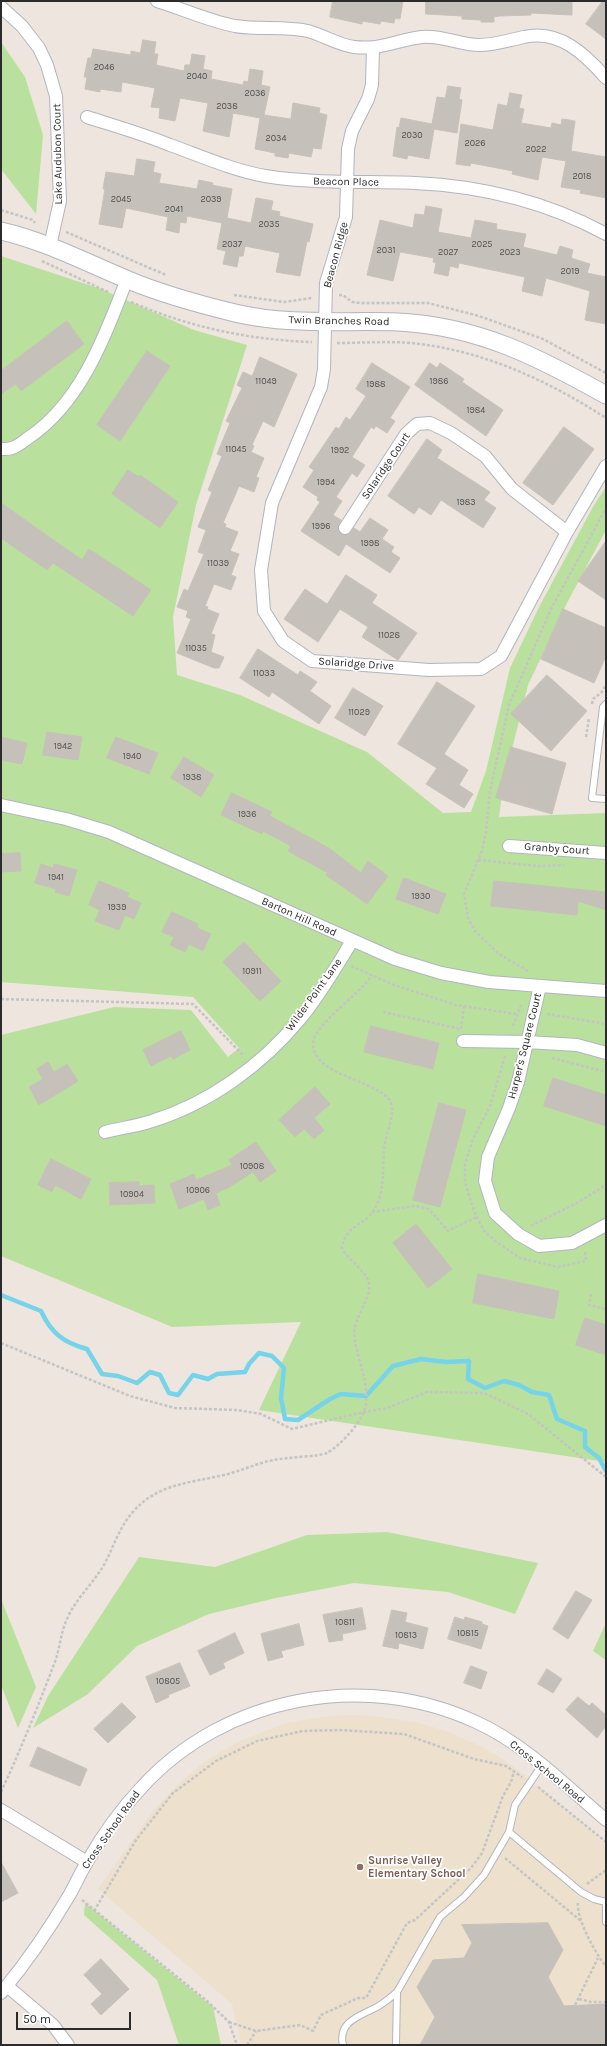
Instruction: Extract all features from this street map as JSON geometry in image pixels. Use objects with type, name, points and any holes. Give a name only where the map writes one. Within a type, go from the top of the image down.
[{"type":"main road","name":"Twin Branches Road","points":[[1,231],[50,246],[127,279],[193,302],[238,314],[282,320],[325,323],[398,322],[436,326],[473,334],[514,347],[544,361],[606,396]]},
{"type":"street","points":[[157,1],[214,21],[237,26],[287,27],[310,32],[352,46],[373,48],[423,37],[440,37],[477,45],[494,45],[525,36],[556,38],[572,46],[587,57],[606,78]]},
{"type":"street","name":"Lake Audubon Court","points":[[1,7],[22,26],[39,48],[47,65],[56,96],[60,201],[50,246]]},
{"type":"street","name":"Beacon Ridge","points":[[325,323],[326,283],[346,217],[348,149],[352,131],[368,99],[372,85],[373,48]]},
{"type":"street","name":"Beacon Place","points":[[87,117],[235,169],[301,181],[430,184],[491,192],[530,202],[564,214],[606,234]]},
{"type":"street","points":[[1,449],[10,450],[45,427],[64,404],[84,374],[106,332],[127,279]]},
{"type":"street","name":"Solaridge Drive","points":[[325,323],[324,369],[321,387],[272,503],[262,570],[264,611],[283,641],[312,661],[429,670],[481,669],[501,656],[567,532],[606,466]]},
{"type":"street","name":"Solaridge Court","points":[[345,528],[406,434],[417,424],[430,423],[451,433],[485,456],[512,489],[567,532]]},
{"type":"street","name":"Barton Hill Road","points":[[1,805],[66,818],[109,832],[352,941],[396,959],[442,973],[489,982],[606,991]]},
{"type":"street","name":"Granby Court","points":[[509,846],[606,853]]},
{"type":"street","name":"Wilder Point Lane","points":[[105,1132],[154,1120],[195,1103],[223,1087],[253,1065],[281,1040],[301,1018],[352,941]]},
{"type":"street","name":"Harper's Square Court","points":[[535,986],[533,1016],[528,1042],[509,1108],[488,1157],[485,1181],[495,1213],[518,1234],[539,1246],[572,1243],[606,1225]]},
{"type":"street","points":[[463,1041],[528,1042],[578,1045],[606,1053]]},
{"type":"street","name":"Cross School Road","points":[[4,1989],[46,1932],[72,1892],[87,1862],[119,1815],[142,1786],[166,1764],[188,1747],[220,1727],[284,1703],[314,1697],[346,1695],[380,1696],[414,1701],[450,1711],[497,1733],[542,1765],[606,1820]]},
{"type":"street","points":[[1,1810],[87,1862]]},
{"type":"street","points":[[4,1989],[52,2025],[68,2045]]},
{"type":"lane","points":[[606,704],[603,707],[592,798],[606,799]]},
{"type":"lane","points":[[343,2045],[343,2035],[349,2022],[355,2017],[384,2002],[397,1992],[440,1917],[464,1897],[484,1875],[509,1832],[515,1805],[542,1765]]},
{"type":"lane","points":[[509,1832],[581,1892],[594,1899],[606,1902],[606,1922]]},
{"type":"lane","points":[[396,2045],[397,1992]]},
{"type":"path","points":[[33,220],[55,228],[152,271],[173,278]]},
{"type":"path","points":[[231,294],[284,302],[343,295]]},
{"type":"path","points":[[513,1026],[516,1014],[535,986],[532,977],[529,972],[499,954],[475,931],[468,918],[464,894],[478,860],[486,831],[490,791],[509,705],[551,609],[606,508]]},
{"type":"path","points":[[478,860],[500,862]]},
{"type":"path","points":[[339,961],[394,985],[464,1006],[533,1016],[547,1014],[606,1024]]},
{"type":"path","points":[[1,1792],[29,1730],[57,1656],[60,1636],[74,1604],[95,1580],[106,1561],[114,1539],[132,1513],[151,1495],[169,1487],[226,1475],[273,1460],[325,1454],[344,1441],[364,1412],[366,1406],[366,1383],[354,1332],[356,1320],[368,1294],[369,1284],[365,1274],[346,1256],[342,1248],[347,1232],[372,1212],[379,1200],[383,1186],[385,1145],[392,1118],[392,1106],[383,1093],[325,1065],[315,1054],[312,1042],[314,1036],[322,1025],[357,994],[372,975]]},
{"type":"path","points":[[1,999],[192,1004],[253,1065]]},
{"type":"path","points":[[383,1012],[461,1029],[464,1006]]},
{"type":"path","points":[[465,1182],[466,1164],[473,1139],[490,1106],[505,1056]]},
{"type":"path","points":[[550,1058],[606,1072]]},
{"type":"path","points":[[529,1227],[577,1203],[606,1186]]},
{"type":"path","points":[[372,1212],[415,1206],[429,1209],[448,1232],[477,1217]]},
{"type":"path","points":[[495,1241],[499,1238]]},
{"type":"path","points":[[591,1294],[589,1304],[606,1309]]},
{"type":"path","points":[[1,1343],[130,1396],[175,1408],[237,1410],[261,1414],[292,1429],[387,1408],[427,1392],[484,1393],[528,1414],[606,1477]]},
{"type":"path","points":[[94,1911],[136,1840],[173,1793],[216,1761],[257,1741],[303,1731],[340,1730],[404,1734],[474,1758],[506,1766],[549,1795],[606,1842]]},
{"type":"path","points":[[72,1892],[176,1975],[229,2022],[256,2031],[300,2025],[314,2031],[321,2015],[358,1998],[366,1998],[407,1923],[415,1920],[421,1915],[471,1868],[482,1853],[503,1796],[511,1782],[514,1771]]},
{"type":"path","points":[[498,1852],[582,1921]]},
{"type":"path","points":[[606,1870],[589,1881],[581,1892],[578,1905],[582,1921],[598,1958],[606,1966]]},
{"type":"path","points":[[575,2005],[598,1958]]},
{"type":"path","points":[[579,1999],[591,2002],[606,2002]]},
{"type":"path","points":[[229,2022],[237,2045]]},
{"type":"path","points":[[247,2045],[256,2031]]},
{"type":"shaded area","name":"Sunrise Valley Elementary School","points":[[349,1715],[374,1716],[416,1722],[449,1732],[482,1747],[503,1759],[526,1776],[606,1845],[606,2045],[241,2045],[232,2004],[98,1889],[153,1811],[180,1782],[210,1758],[240,1741],[286,1723],[322,1717]]},
{"type":"green space","points":[[1,42],[25,77],[43,135],[36,214],[1,169]]},
{"type":"green space","points":[[1,256],[101,289],[194,330],[247,345],[196,505],[173,617],[177,675],[240,695],[367,752],[443,813],[471,812],[486,771],[510,668],[539,607],[594,505],[606,487],[606,530],[567,603],[528,685],[504,781],[499,817],[606,813],[606,1462],[259,1410],[301,1322],[172,1327],[1,1256],[1,1035],[114,1007],[191,1010],[228,1057],[239,1048],[193,997],[1,982]]},
{"type":"green space","points":[[387,1532],[538,1563],[515,1614],[448,1592],[354,1583],[276,1598],[209,1614],[137,1646],[88,1694],[33,1728],[48,1696],[139,1557],[215,1567],[307,1535]]},
{"type":"green space","points":[[1,1599],[36,1687],[18,1728],[1,1685]]},
{"type":"green space","points":[[606,1623],[606,1660],[593,1651]]},
{"type":"green space","points":[[85,1903],[213,2007],[221,2045],[179,2045],[157,1980],[84,1915]]},
{"type":"building","points":[[333,1],[403,1],[400,19],[395,18],[394,23],[381,21],[380,24],[362,21],[362,24],[330,17]]},
{"type":"building","points":[[426,1],[572,1],[572,15],[531,13],[531,15],[499,16],[494,17],[494,22],[481,22],[481,20],[462,19],[462,16],[426,14]]},
{"type":"building","points":[[603,1],[606,1],[606,39],[586,24]]},
{"type":"building","points":[[143,40],[156,42],[154,54],[158,54],[156,65],[184,71],[185,65],[190,65],[192,54],[205,56],[203,69],[212,71],[211,79],[243,85],[244,81],[248,82],[250,69],[263,71],[261,85],[270,87],[264,115],[291,119],[293,103],[320,108],[319,113],[327,115],[321,149],[313,148],[311,157],[289,153],[288,158],[275,156],[275,153],[255,149],[260,118],[233,113],[229,137],[203,131],[208,103],[180,98],[175,121],[159,118],[160,108],[151,107],[155,88],[122,82],[121,92],[100,89],[100,92],[85,89],[87,77],[84,77],[88,58],[91,58],[93,49],[131,55],[131,51],[140,53]]},
{"type":"building","points":[[448,86],[461,88],[459,99],[462,100],[457,133],[434,129],[429,159],[408,155],[407,159],[393,156],[397,127],[399,128],[401,118],[432,124],[437,97],[445,98]]},
{"type":"building","points":[[510,93],[522,95],[519,108],[524,109],[521,123],[551,128],[552,123],[561,125],[562,119],[575,121],[571,151],[606,157],[606,198],[580,193],[581,190],[561,187],[566,161],[542,157],[538,180],[512,174],[513,171],[471,163],[470,166],[456,164],[461,124],[493,130],[498,104],[507,106]]},
{"type":"building","points":[[137,159],[155,162],[153,172],[161,174],[159,183],[197,189],[199,180],[213,183],[212,185],[232,189],[227,218],[251,223],[256,198],[273,201],[271,210],[280,212],[279,216],[313,224],[309,242],[307,241],[300,276],[276,272],[280,253],[245,246],[243,256],[239,256],[237,267],[223,264],[226,251],[217,249],[222,223],[187,216],[186,223],[180,222],[179,233],[166,230],[168,217],[126,208],[122,228],[99,224],[105,189],[103,189],[106,172],[134,176]]},
{"type":"building","points":[[426,206],[442,209],[438,232],[471,238],[475,220],[497,224],[496,229],[526,234],[523,247],[557,255],[560,246],[573,250],[571,258],[590,264],[587,273],[606,277],[606,324],[585,320],[590,291],[546,278],[542,296],[522,291],[525,277],[459,263],[458,268],[450,266],[448,276],[434,273],[436,263],[433,262],[434,258],[400,252],[393,281],[367,275],[380,220],[413,228],[415,214],[424,215]]},
{"type":"building","points":[[67,321],[84,344],[21,391],[16,384],[1,394],[1,371]]},
{"type":"building","points":[[147,351],[170,366],[120,441],[97,425]]},
{"type":"building","points":[[260,357],[297,374],[274,427],[263,421],[252,445],[254,446],[251,452],[264,458],[256,477],[259,478],[254,492],[239,486],[223,523],[226,524],[225,527],[238,532],[230,551],[239,554],[231,575],[236,577],[231,590],[214,584],[205,606],[208,607],[207,609],[219,614],[211,634],[215,635],[211,652],[224,657],[219,668],[214,668],[177,653],[191,619],[186,617],[188,611],[177,607],[184,589],[188,591],[204,554],[198,552],[206,530],[198,527],[212,492],[208,490],[222,456],[217,454],[230,423],[226,421],[242,388],[237,385],[243,372],[252,376]]},
{"type":"building","points":[[372,363],[410,387],[390,418],[395,421],[387,433],[376,426],[374,429],[371,427],[352,457],[365,465],[357,477],[352,473],[336,497],[342,501],[333,515],[341,520],[338,528],[339,532],[344,535],[349,534],[354,528],[360,532],[370,518],[388,530],[382,539],[394,547],[391,552],[400,558],[390,573],[346,544],[339,556],[301,531],[320,502],[317,500],[318,497],[303,487],[314,470],[309,467],[336,427],[339,429],[346,417],[350,420],[366,396],[356,389]]},
{"type":"building","points":[[430,363],[437,368],[440,363],[464,379],[462,382],[503,410],[486,436],[415,385]]},
{"type":"building","points":[[564,427],[594,449],[553,505],[523,483]]},
{"type":"building","points":[[427,439],[442,450],[437,458],[490,492],[484,500],[496,508],[483,528],[441,500],[431,515],[419,507],[414,514],[388,496]]},
{"type":"building","points":[[128,470],[139,477],[140,475],[178,502],[160,528],[112,494]]},
{"type":"building","points":[[1,503],[82,560],[89,549],[151,590],[133,616],[53,563],[47,570],[1,538]]},
{"type":"building","points":[[606,541],[606,600],[578,581]]},
{"type":"building","points":[[346,575],[377,595],[372,603],[417,633],[398,660],[362,637],[368,627],[340,609],[318,642],[284,619],[305,589],[327,604]]},
{"type":"building","points":[[563,609],[606,628],[606,656],[594,683],[541,659]]},
{"type":"building","points":[[258,649],[298,675],[300,671],[317,682],[310,691],[331,706],[319,724],[272,692],[269,697],[240,678]]},
{"type":"building","points":[[547,675],[587,711],[551,751],[511,714]]},
{"type":"building","points":[[437,682],[475,706],[444,754],[468,770],[459,785],[473,794],[464,808],[426,784],[437,768],[398,744]]},
{"type":"building","points":[[353,688],[383,706],[365,736],[335,718]]},
{"type":"building","points":[[47,732],[82,737],[78,760],[43,755]]},
{"type":"building","points":[[1,737],[27,743],[22,764],[1,760]]},
{"type":"building","points":[[116,737],[158,753],[149,774],[107,758]]},
{"type":"building","points":[[511,747],[566,763],[552,814],[496,798]]},
{"type":"building","points":[[184,757],[214,775],[201,797],[171,778]]},
{"type":"building","points":[[232,793],[272,812],[270,816],[329,848],[361,873],[368,861],[388,876],[367,904],[326,875],[328,873],[288,851],[291,846],[263,831],[262,834],[221,815]]},
{"type":"building","points":[[20,853],[21,871],[1,872],[1,854]]},
{"type":"building","points":[[41,864],[53,868],[54,864],[77,870],[69,896],[55,892],[56,889],[35,883]]},
{"type":"building","points":[[404,878],[446,894],[438,914],[396,899]]},
{"type":"building","points":[[99,881],[129,893],[127,897],[141,903],[134,919],[125,915],[119,930],[95,921],[100,910],[89,905]]},
{"type":"building","points":[[494,881],[606,892],[606,910],[578,901],[577,915],[491,906]]},
{"type":"building","points":[[172,912],[198,924],[197,928],[211,934],[203,951],[189,944],[185,952],[170,945],[174,937],[162,932]]},
{"type":"building","points":[[244,942],[281,981],[260,1001],[223,962]]},
{"type":"building","points":[[371,1026],[439,1043],[433,1069],[364,1052]]},
{"type":"building","points":[[181,1031],[190,1050],[173,1059],[171,1056],[151,1066],[143,1050]]},
{"type":"building","points":[[48,1062],[54,1072],[67,1064],[78,1081],[39,1105],[29,1087],[43,1079],[37,1069]]},
{"type":"building","points":[[553,1078],[606,1095],[606,1126],[544,1106]]},
{"type":"building","points":[[315,1087],[330,1104],[314,1118],[324,1130],[314,1139],[304,1129],[295,1137],[279,1120]]},
{"type":"building","points":[[439,1103],[466,1110],[440,1207],[413,1200]]},
{"type":"building","points":[[256,1142],[276,1171],[260,1182],[253,1172],[228,1188],[216,1193],[220,1205],[208,1210],[204,1199],[179,1209],[170,1184],[194,1174],[196,1180],[232,1165],[229,1160]]},
{"type":"building","points":[[51,1159],[91,1179],[81,1199],[55,1185],[52,1192],[38,1185]]},
{"type":"building","points":[[139,1182],[139,1186],[154,1185],[155,1203],[110,1205],[109,1183]]},
{"type":"building","points":[[416,1224],[452,1269],[428,1288],[393,1243]]},
{"type":"building","points":[[478,1274],[559,1291],[554,1319],[473,1303]]},
{"type":"building","points":[[585,1318],[606,1325],[606,1355],[576,1345]]},
{"type":"building","points":[[576,1591],[592,1600],[568,1639],[553,1629]]},
{"type":"building","points":[[362,1608],[366,1629],[342,1634],[343,1640],[329,1642],[323,1615]]},
{"type":"building","points":[[392,1610],[407,1613],[405,1622],[428,1628],[423,1649],[399,1643],[398,1649],[383,1646]]},
{"type":"building","points":[[455,1617],[464,1620],[465,1617],[482,1622],[482,1624],[488,1626],[481,1649],[448,1639]]},
{"type":"building","points":[[299,1624],[304,1645],[281,1651],[283,1657],[268,1661],[261,1634]]},
{"type":"building","points":[[235,1633],[244,1653],[223,1663],[225,1668],[210,1675],[198,1651]]},
{"type":"building","points":[[180,1663],[190,1686],[168,1695],[169,1697],[156,1703],[146,1677]]},
{"type":"building","points":[[471,1666],[487,1672],[481,1689],[464,1683]]},
{"type":"building","points":[[547,1669],[562,1679],[553,1693],[538,1684]]},
{"type":"building","points":[[578,1697],[589,1706],[592,1703],[606,1715],[606,1726],[597,1738],[566,1710]]},
{"type":"building","points":[[122,1703],[136,1717],[108,1743],[94,1729]]},
{"type":"building","points":[[38,1747],[87,1769],[80,1786],[30,1766]]},
{"type":"building","points":[[1,1862],[18,1893],[1,1902]]},
{"type":"building","points":[[548,1923],[563,1950],[548,1977],[564,2006],[606,2004],[606,2045],[420,2045],[435,2017],[417,1987],[433,1960],[464,1958],[472,1943],[462,1925]]},
{"type":"building","points":[[101,1959],[129,1989],[101,2015],[91,2004],[102,1994],[84,1975]]},
{"type":"waterway","points":[[1,1295],[41,1311],[49,1325],[59,1336],[72,1344],[87,1349],[102,1374],[118,1376],[137,1383],[150,1372],[160,1375],[169,1393],[178,1395],[193,1375],[208,1379],[217,1374],[245,1372],[249,1364],[259,1353],[272,1356],[284,1368],[281,1398],[285,1419],[298,1420],[330,1399],[341,1394],[366,1396],[393,1366],[421,1359],[446,1362],[469,1361],[468,1379],[485,1388],[504,1381],[519,1385],[532,1392],[549,1395],[557,1419],[585,1431],[585,1447],[599,1458],[606,1471]]},
{"type":"place","name":"Sunrise Valley Elementary School","points":[[360,1867]]}]
